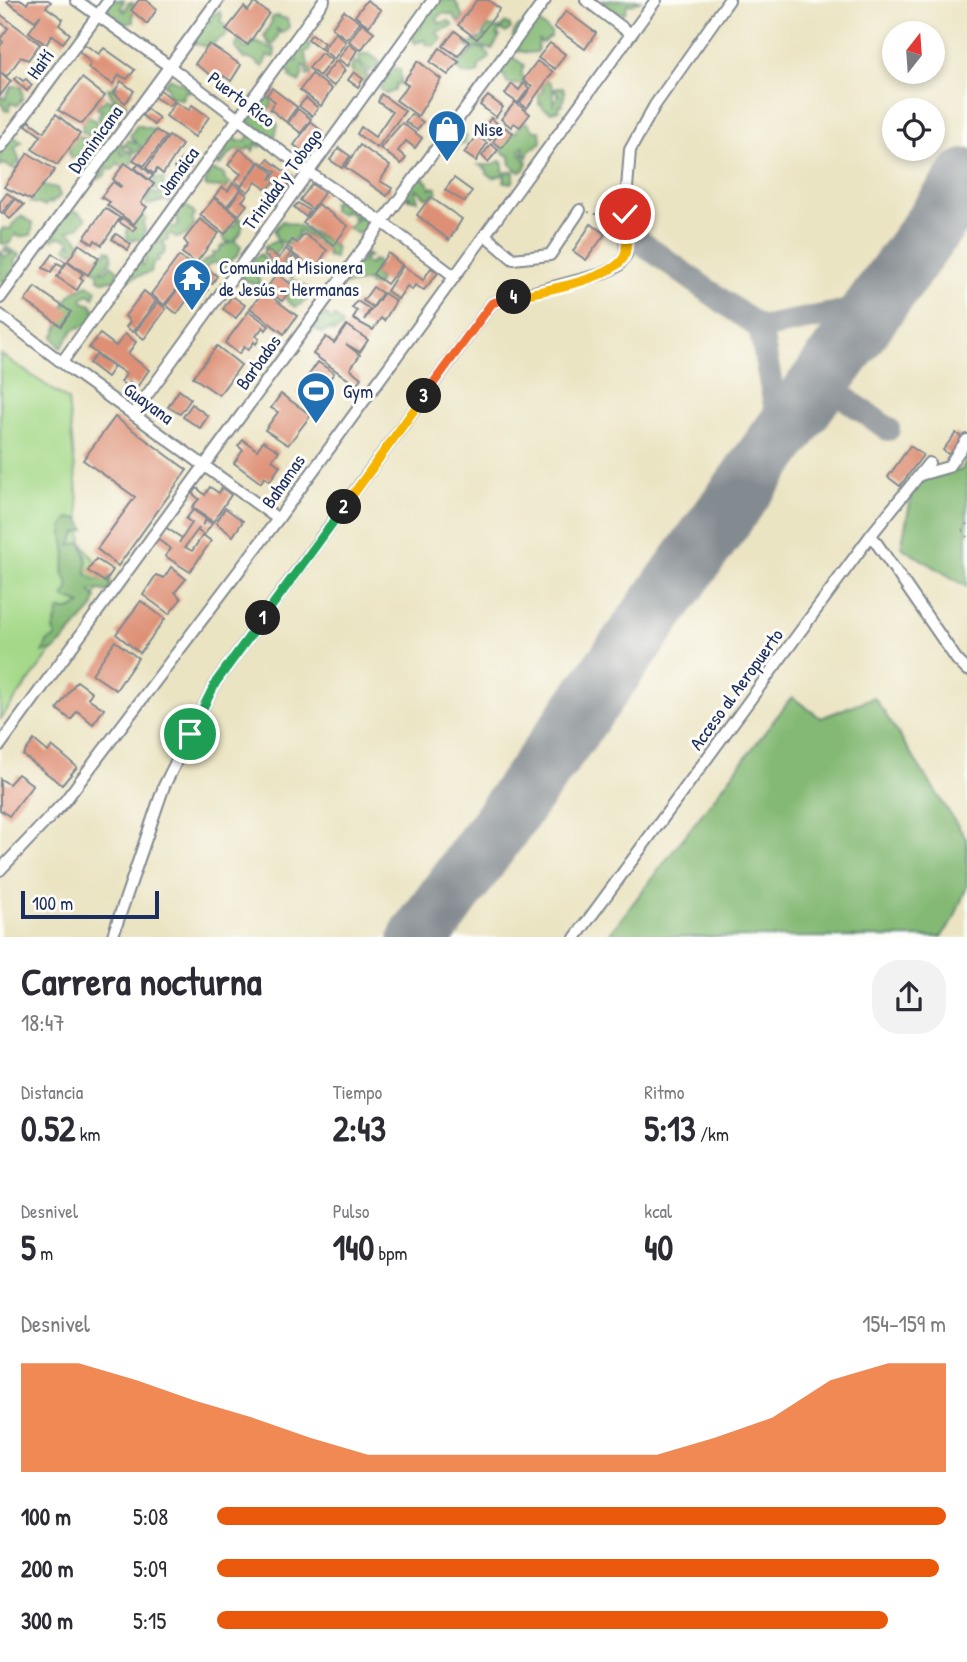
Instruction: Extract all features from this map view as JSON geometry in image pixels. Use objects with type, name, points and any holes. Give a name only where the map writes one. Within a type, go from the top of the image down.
[{"type":"street","name":"Puerto Rico","points":[[76,0],[169,66],[308,172],[382,222],[454,276]]},
{"type":"street","name":"Haití","points":[[0,148],[109,0]]},
{"type":"street","name":"Dominicana","points":[[0,298],[218,0]]},
{"type":"street","name":"Jamaica","points":[[62,362],[324,0]]},
{"type":"street","name":"Trinidad y Tobago","points":[[134,413],[433,0]]},
{"type":"street","name":"Barbados","points":[[0,745],[545,0]]},
{"type":"street","points":[[586,0],[631,34]]},
{"type":"street","name":"Bahamas","points":[[0,870],[65,802],[278,519],[656,0]]},
{"type":"street","points":[[112,937],[164,786],[216,682],[492,303],[601,274],[618,266],[626,255],[630,150],[655,105],[730,0]]},
{"type":"street","points":[[485,235],[513,259],[550,255],[580,210]]},
{"type":"street","name":"Guayana","points":[[0,315],[278,519]]},
{"type":"street","points":[[920,474],[948,467],[967,439]]},
{"type":"street","name":"Acceso al Aeropuerto","points":[[575,937],[871,534],[929,463]]},
{"type":"street","points":[[871,534],[957,660],[967,670]]},
{"type":"path","points":[[580,210],[604,216],[625,232]]},
{"type":"path","points":[[967,524],[963,530],[967,537]]},
{"type":"green space","points":[[111,0],[124,0],[121,8],[124,11],[128,3],[133,3],[133,22],[127,24],[108,14],[107,6]]},
{"type":"green space","points":[[433,0],[455,0],[463,17],[459,23],[453,15],[442,13],[437,19],[439,23],[449,21],[453,26],[436,32],[442,39],[434,46],[426,44],[425,40],[415,43],[412,38],[415,31],[421,28],[418,21],[431,12],[430,4]]},
{"type":"green space","points":[[603,0],[640,0],[632,5],[627,4],[625,13],[612,13],[602,6]]},
{"type":"green space","points":[[220,12],[220,20],[227,28],[226,35],[207,47],[192,43],[206,21],[210,22],[207,17]]},
{"type":"green space","points":[[272,17],[287,19],[289,27],[282,33],[276,28],[279,33],[273,45],[269,44],[264,36]]},
{"type":"green space","points":[[538,21],[551,33],[551,37],[542,43],[539,40],[537,52],[527,53],[514,49],[513,36],[517,28],[525,23]]},
{"type":"green space","points":[[505,23],[511,28],[506,33],[500,29]]},
{"type":"green space","points":[[488,26],[500,29],[497,36],[500,36],[492,49],[478,46],[476,48],[486,49],[485,52],[489,54],[489,58],[479,66],[478,73],[462,73],[458,68],[461,61],[474,50],[466,46],[485,36],[483,34]]},
{"type":"green space","points":[[239,39],[244,48],[254,42],[275,49],[274,57],[267,56],[263,67],[252,59],[244,59],[235,48]]},
{"type":"green space","points":[[304,40],[310,45],[309,51],[304,52],[312,74],[307,76],[306,67],[303,65],[299,83],[290,77],[292,73],[287,71],[284,64],[297,61],[292,58],[294,41],[300,45]]},
{"type":"green space","points":[[369,54],[379,61],[379,65],[368,72],[366,67],[362,67],[369,79],[365,84],[351,70],[353,61],[361,65],[357,57]]},
{"type":"green space","points":[[512,57],[524,65],[521,75],[525,78],[522,85],[507,83],[504,75],[494,75]]},
{"type":"green space","points":[[400,69],[401,84],[397,83],[394,91],[387,94],[380,89],[389,76],[388,71]]},
{"type":"green space","points":[[169,78],[189,87],[190,91],[185,92],[182,99],[168,94],[167,86],[164,85]]},
{"type":"green space","points":[[547,80],[553,89],[553,104],[559,95],[554,89],[563,87],[565,93],[559,110],[551,112],[542,107],[542,103],[539,105],[539,94]]},
{"type":"green space","points":[[115,85],[118,86],[115,90],[126,102],[126,107],[121,105],[117,121],[110,117],[102,123],[98,116],[102,110],[97,109],[98,104],[106,99],[115,104],[112,101],[115,98],[111,96],[108,88],[111,89]]},
{"type":"green space","points":[[12,86],[21,86],[23,98],[17,105],[10,103],[9,111],[4,110],[0,104],[0,96],[6,99]]},
{"type":"green space","points":[[254,96],[272,99],[272,106],[266,111],[278,125],[275,136],[271,137],[246,121]]},
{"type":"green space","points":[[89,117],[97,121],[97,125],[108,129],[105,134],[102,132],[99,142],[82,131],[83,119]]},
{"type":"green space","points":[[527,122],[534,131],[540,131],[541,142],[529,151],[527,157],[523,152],[524,146],[521,147],[520,152],[527,162],[524,170],[519,172],[511,165],[510,156],[503,153],[500,147],[506,137],[510,138],[511,132],[517,132],[518,127]]},
{"type":"green space","points":[[241,123],[240,129],[236,131],[235,138],[238,141],[247,140],[249,135],[261,136],[263,143],[260,147],[256,142],[253,151],[249,147],[247,150],[234,151],[219,166],[217,163],[226,151],[224,146]]},
{"type":"green space","points":[[137,125],[156,130],[151,140],[147,139],[146,148],[140,146],[139,152],[131,152],[132,164],[123,169],[118,163],[113,170],[109,168],[104,176],[91,183],[84,181],[114,144],[124,144],[120,151],[122,155],[132,149],[125,145],[128,140],[138,144],[130,136]]},
{"type":"green space","points":[[460,130],[467,137],[465,144],[457,145],[457,149],[447,155],[440,151],[455,132]]},
{"type":"green space","points":[[77,136],[87,139],[86,151],[93,153],[93,158],[88,157],[88,163],[81,159],[81,156],[70,156],[72,139]]},
{"type":"green space","points":[[10,138],[17,138],[22,142],[15,148],[20,162],[15,169],[4,164],[0,166],[0,152]]},
{"type":"green space","points":[[502,162],[504,173],[514,171],[512,183],[504,182],[505,176],[502,175],[493,178],[479,165],[493,165]]},
{"type":"green space","points":[[212,170],[224,174],[225,180],[230,183],[227,188],[207,187],[207,172]]},
{"type":"green space","points":[[422,177],[430,189],[437,188],[431,198],[425,197],[417,189],[418,201],[398,196],[401,188]]},
{"type":"green space","points":[[155,178],[164,179],[164,188],[177,188],[169,197],[172,199],[169,202],[167,200],[148,205],[145,201],[150,196],[149,191],[152,190],[156,195],[162,192],[154,188]]},
{"type":"green space","points":[[43,185],[57,188],[60,196],[45,206],[30,202],[32,194]]},
{"type":"green space","points":[[338,199],[366,220],[365,232],[358,234],[348,228],[360,218],[353,219],[351,213],[344,210],[341,215],[332,210],[332,204]]},
{"type":"green space","points":[[181,203],[193,211],[195,215],[192,220],[195,225],[186,235],[176,238],[171,234],[167,235],[168,240],[163,242],[166,248],[163,255],[158,256],[159,260],[153,263],[151,272],[121,279],[134,261],[143,265],[146,260],[144,255],[158,241],[157,232],[165,230],[170,224],[174,228],[178,226],[177,214],[174,215],[177,208],[182,209],[179,207]]},
{"type":"green space","points":[[142,209],[146,219],[143,223],[143,239],[127,240],[127,230],[134,225]]},
{"type":"green space","points":[[66,210],[78,212],[86,218],[79,227],[68,231],[81,245],[72,252],[66,248],[68,243],[73,246],[68,239],[58,237],[53,240],[50,237]]},
{"type":"green space","points":[[21,216],[33,223],[31,235],[19,237],[16,234],[9,244],[0,243],[0,232],[3,228],[11,229]]},
{"type":"green space","points":[[237,217],[241,219],[242,225],[240,234],[234,241],[241,246],[239,253],[224,268],[214,262],[206,268],[203,275],[206,279],[194,281],[191,277],[197,268],[213,257],[213,253],[220,251],[220,247],[231,242],[225,241],[223,236],[229,227],[235,226]]},
{"type":"green space","points":[[282,221],[303,228],[336,247],[335,258],[327,256],[327,250],[319,245],[317,240],[298,231],[298,236],[289,245],[278,240],[281,246],[275,255],[264,249],[266,245],[277,241],[274,230]]},
{"type":"green space","points":[[6,247],[20,255],[14,262],[17,266],[6,281],[0,281],[0,251],[5,257],[12,253],[4,251]]},
{"type":"green space","points":[[107,250],[111,251],[112,260],[101,271],[105,272],[111,265],[118,271],[115,280],[102,281],[98,279],[93,264],[98,256],[106,254]]},
{"type":"green space","points":[[365,253],[370,256],[364,259],[364,262],[370,265],[373,260],[377,261],[378,266],[373,273],[380,280],[378,285],[370,286],[368,281],[346,285],[342,281]]},
{"type":"green space","points":[[262,254],[266,263],[271,262],[275,268],[272,273],[267,271],[263,275],[257,274],[261,287],[245,280],[239,274],[248,265],[247,262]]},
{"type":"green space","points":[[292,279],[308,288],[307,300],[296,307],[283,295],[292,285],[289,282]]},
{"type":"green space","points":[[88,285],[97,290],[94,298],[89,294],[82,298],[83,302],[92,305],[96,314],[89,324],[74,329],[61,348],[53,337],[66,301],[70,295]]},
{"type":"green space","points":[[327,315],[330,320],[335,317],[342,324],[342,328],[322,333],[314,328],[310,333],[305,330],[319,317]]},
{"type":"green space","points":[[0,354],[68,400],[82,542],[107,579],[0,719]]},
{"type":"green space","points":[[967,457],[967,587],[901,547],[916,475],[962,470]]},
{"type":"green space","points":[[69,518],[80,519],[85,530],[77,532],[70,545],[82,542],[87,560],[86,574],[96,580],[110,577],[111,593],[90,590],[96,598],[93,608],[55,650],[43,652],[47,642],[56,637],[53,630],[59,610],[70,610],[81,604],[63,597],[69,587],[63,572],[66,554],[62,528]]},
{"type":"green space","points":[[792,697],[821,718],[874,697],[967,840],[967,886],[953,921],[941,937],[607,937]]},
{"type":"building","points":[[22,0],[27,4],[29,0],[48,0],[51,2],[46,7],[63,19],[59,25],[70,34],[63,43],[52,35],[46,45],[29,32],[41,15],[35,21],[7,2]]},
{"type":"building","points":[[139,0],[146,0],[157,9],[147,24],[131,10]]},
{"type":"building","points":[[367,0],[381,10],[369,26],[355,16]]},
{"type":"building","points":[[477,0],[488,0],[500,9],[477,39],[458,25]]},
{"type":"building","points":[[254,3],[269,13],[248,45],[226,30],[244,7],[248,11]]},
{"type":"building","points":[[344,11],[360,22],[347,39],[332,28]]},
{"type":"building","points":[[566,11],[596,33],[585,49],[554,27]]},
{"type":"building","points":[[0,14],[40,44],[28,60],[21,57],[7,76],[0,72],[0,46],[3,42],[0,39],[8,28],[0,22]]},
{"type":"building","points":[[362,23],[374,32],[361,50],[349,41]]},
{"type":"building","points":[[455,31],[469,42],[458,56],[443,46]]},
{"type":"building","points":[[335,32],[346,42],[334,59],[323,50]]},
{"type":"building","points":[[312,34],[324,43],[321,49],[308,39]]},
{"type":"building","points":[[550,43],[565,54],[555,69],[538,58]]},
{"type":"building","points":[[84,44],[99,54],[104,48],[135,70],[127,79],[119,75],[113,84],[88,68],[91,63],[79,51]]},
{"type":"building","points":[[209,44],[241,65],[231,81],[224,76],[221,82],[195,64]]},
{"type":"building","points":[[349,44],[357,50],[348,66],[338,59]]},
{"type":"building","points":[[440,48],[459,62],[448,75],[430,62]]},
{"type":"building","points":[[321,53],[332,60],[319,76],[309,68]]},
{"type":"building","points":[[336,61],[345,70],[334,86],[322,78]]},
{"type":"building","points":[[418,61],[441,79],[418,116],[396,100],[408,85],[403,82]]},
{"type":"building","points":[[537,61],[553,72],[527,108],[520,103],[532,86],[523,80]]},
{"type":"building","points":[[354,72],[363,79],[358,87],[348,80]]},
{"type":"building","points":[[0,73],[11,81],[0,96]]},
{"type":"building","points":[[312,74],[332,89],[321,106],[300,90]]},
{"type":"building","points":[[17,76],[32,85],[27,91],[14,79]]},
{"type":"building","points":[[82,78],[105,96],[82,124],[58,110]]},
{"type":"building","points":[[121,81],[134,91],[125,103],[114,93]]},
{"type":"building","points":[[524,83],[529,88],[518,103],[505,94],[512,84],[519,90]]},
{"type":"building","points":[[272,88],[297,107],[286,122],[270,109],[275,102],[267,95]]},
{"type":"building","points":[[160,90],[174,100],[169,106],[154,97]]},
{"type":"building","points":[[381,94],[405,111],[377,148],[357,134],[361,127],[375,137],[392,112],[378,102]]},
{"type":"building","points":[[488,96],[503,107],[496,117],[480,105]]},
{"type":"building","points":[[306,98],[318,108],[312,116],[299,106]]},
{"type":"building","points":[[175,102],[189,110],[192,105],[209,117],[195,137],[166,116]]},
{"type":"building","points":[[515,102],[530,114],[520,127],[514,123],[511,127],[501,119]]},
{"type":"building","points":[[147,109],[159,118],[154,125],[142,115]]},
{"type":"building","points":[[298,109],[311,119],[301,133],[288,123]]},
{"type":"building","points":[[56,114],[80,134],[57,165],[32,149],[41,136],[26,125],[29,121],[44,132]]},
{"type":"building","points":[[411,114],[423,122],[417,130],[405,122]]},
{"type":"building","points":[[491,118],[500,126],[490,140],[480,133]]},
{"type":"building","points":[[311,122],[322,131],[306,154],[294,145]]},
{"type":"building","points":[[402,123],[422,138],[415,148],[406,141],[398,151],[406,158],[401,164],[380,148]]},
{"type":"building","points":[[503,126],[513,133],[502,148],[493,142]]},
{"type":"building","points":[[156,130],[166,137],[144,166],[133,160]]},
{"type":"building","points":[[169,136],[182,145],[163,174],[157,169],[154,174],[146,168]]},
{"type":"building","points":[[477,136],[487,143],[476,161],[464,153]]},
{"type":"building","points":[[491,144],[498,150],[488,162],[482,156]]},
{"type":"building","points":[[360,145],[390,166],[380,181],[392,188],[387,196],[345,167]]},
{"type":"building","points":[[339,148],[350,156],[342,168],[330,160]]},
{"type":"building","points":[[240,149],[258,162],[241,186],[235,181],[241,174],[228,165]]},
{"type":"building","points":[[28,153],[55,170],[31,200],[4,187]]},
{"type":"building","points":[[182,159],[191,167],[183,175],[174,168]]},
{"type":"building","points":[[268,159],[293,178],[284,190],[274,182],[267,190],[256,182],[248,192],[241,187],[260,162],[273,173],[270,180],[276,172],[264,164]]},
{"type":"building","points":[[125,163],[154,184],[141,203],[147,207],[134,224],[107,205],[110,202],[101,197],[113,182],[121,186],[113,179]]},
{"type":"building","points":[[139,164],[153,176],[149,180],[135,168]]},
{"type":"building","points":[[454,178],[472,191],[465,202],[445,190]]},
{"type":"building","points":[[233,183],[241,189],[227,206],[214,197],[222,187],[228,191]]},
{"type":"building","points":[[312,184],[324,193],[312,209],[300,200]]},
{"type":"building","points":[[241,190],[247,195],[242,201],[247,205],[239,215],[228,207]]},
{"type":"building","points":[[7,193],[14,198],[2,213],[0,202]]},
{"type":"building","points":[[430,197],[462,219],[449,240],[417,215]]},
{"type":"building","points":[[214,198],[238,216],[225,234],[200,215]]},
{"type":"building","points":[[16,199],[24,205],[10,219],[4,214]]},
{"type":"building","points":[[298,203],[310,211],[306,217],[294,207]]},
{"type":"building","points":[[318,204],[348,226],[334,245],[303,223]]},
{"type":"building","points":[[105,208],[120,218],[102,245],[95,240],[93,244],[84,238]]},
{"type":"building","points":[[122,218],[136,227],[133,231],[119,222]]},
{"type":"building","points":[[200,219],[219,233],[196,263],[182,253],[188,245],[184,240]]},
{"type":"building","points":[[591,224],[605,234],[586,260],[573,251]]},
{"type":"building","points":[[116,234],[131,244],[128,250],[112,239]]},
{"type":"building","points":[[304,234],[327,250],[315,270],[287,247],[292,240],[297,243]]},
{"type":"building","points":[[79,244],[99,258],[88,275],[68,261]]},
{"type":"building","points":[[286,249],[291,253],[281,268],[264,255],[268,250],[279,258]]},
{"type":"building","points":[[388,253],[402,265],[387,284],[373,274]]},
{"type":"building","points":[[53,254],[66,262],[63,266],[57,263],[51,272],[43,268]]},
{"type":"building","points":[[179,256],[195,267],[164,305],[151,294]]},
{"type":"building","points":[[293,256],[303,264],[294,277],[284,269]]},
{"type":"building","points":[[67,262],[83,274],[80,277],[83,280],[77,290],[57,277]]},
{"type":"building","points":[[403,266],[423,280],[431,268],[438,273],[424,290],[415,285],[412,290],[407,286],[398,299],[387,291]]},
{"type":"building","points":[[207,268],[217,276],[212,284],[202,276]]},
{"type":"building","points":[[277,274],[294,286],[282,301],[266,289]]},
{"type":"building","points":[[197,282],[208,290],[202,298],[192,289]]},
{"type":"building","points":[[35,287],[71,312],[61,326],[25,301]]},
{"type":"building","points":[[373,287],[382,293],[373,307],[363,301]]},
{"type":"building","points":[[179,288],[190,296],[177,314],[166,305]]},
{"type":"building","points":[[144,291],[156,301],[133,332],[126,327],[130,322],[125,316]]},
{"type":"building","points":[[264,291],[297,316],[284,334],[250,308]]},
{"type":"building","points":[[384,293],[396,301],[384,321],[381,318],[373,330],[353,319],[357,311],[352,308],[357,301],[370,309],[364,320]]},
{"type":"building","points":[[232,296],[245,305],[236,318],[223,309]]},
{"type":"building","points":[[158,302],[166,309],[144,339],[135,332]]},
{"type":"building","points":[[249,311],[269,326],[266,330],[263,327],[256,336],[259,339],[256,344],[254,342],[248,350],[244,347],[239,354],[225,343]]},
{"type":"building","points":[[347,325],[368,340],[360,352],[346,344],[360,355],[350,369],[361,378],[356,385],[313,354],[326,337],[334,343]]},
{"type":"building","points":[[100,334],[116,346],[125,334],[136,342],[128,354],[149,370],[137,387],[130,382],[128,387],[121,382],[126,374],[89,348]]},
{"type":"building","points":[[217,346],[241,365],[219,395],[193,377]]},
{"type":"building","points":[[96,355],[114,367],[107,377],[89,363]]},
{"type":"building","points":[[318,362],[334,373],[312,403],[297,392]]},
{"type":"building","points":[[179,390],[191,399],[180,414],[168,407]]},
{"type":"building","points":[[281,394],[311,415],[288,445],[265,430],[278,412],[271,408]]},
{"type":"building","points":[[192,404],[208,416],[200,428],[183,417]]},
{"type":"building","points":[[115,417],[187,470],[118,566],[97,549],[135,497],[83,460]]},
{"type":"building","points":[[956,433],[965,440],[952,457],[943,450]]},
{"type":"building","points":[[243,440],[257,450],[263,441],[279,451],[272,460],[280,466],[270,481],[264,477],[261,483],[234,463],[243,450],[238,446]]},
{"type":"building","points":[[910,446],[923,455],[900,486],[888,477]]},
{"type":"building","points":[[210,487],[219,493],[222,488],[231,495],[213,522],[192,507],[199,499],[193,494],[197,488],[205,495]]},
{"type":"building","points":[[225,508],[243,521],[233,536],[216,523]]},
{"type":"building","points":[[193,510],[206,519],[202,525],[207,520],[212,524],[204,535],[198,531],[199,528],[185,547],[192,551],[203,535],[211,541],[190,572],[165,556],[171,549],[156,538],[165,527],[182,538],[179,543],[192,523],[186,519]]},
{"type":"building","points":[[96,559],[113,570],[105,582],[88,571]]},
{"type":"building","points":[[171,567],[186,579],[175,592],[181,599],[169,614],[143,595],[156,575],[164,578]]},
{"type":"building","points":[[141,601],[165,619],[140,653],[116,634]]},
{"type":"building","points":[[115,641],[138,658],[116,690],[92,674]]},
{"type":"building","points":[[77,681],[92,692],[88,698],[104,709],[93,724],[77,711],[71,720],[57,709]]},
{"type":"building","points":[[34,740],[48,752],[52,746],[77,767],[62,785],[23,755]]},
{"type":"building","points":[[18,774],[33,785],[9,816],[0,810],[0,779],[9,784]]},
{"type":"taxiway","points":[[639,241],[760,328],[875,306]]},
{"type":"taxiway","points":[[760,328],[781,436]]},
{"type":"taxiway","points":[[821,381],[888,429]]},
{"type":"runway","points":[[420,937],[967,179]]},
{"type":"place","name":"Nise","points":[[447,163]]},
{"type":"place","name":"Comunidad Misionera de Jesús - Hermanas","points":[[192,312]]},
{"type":"place","name":"Gym","points":[[316,425]]},
{"type":"route","points":[[190,734],[216,682],[492,303],[601,274],[618,266],[626,255],[625,214]]}]
